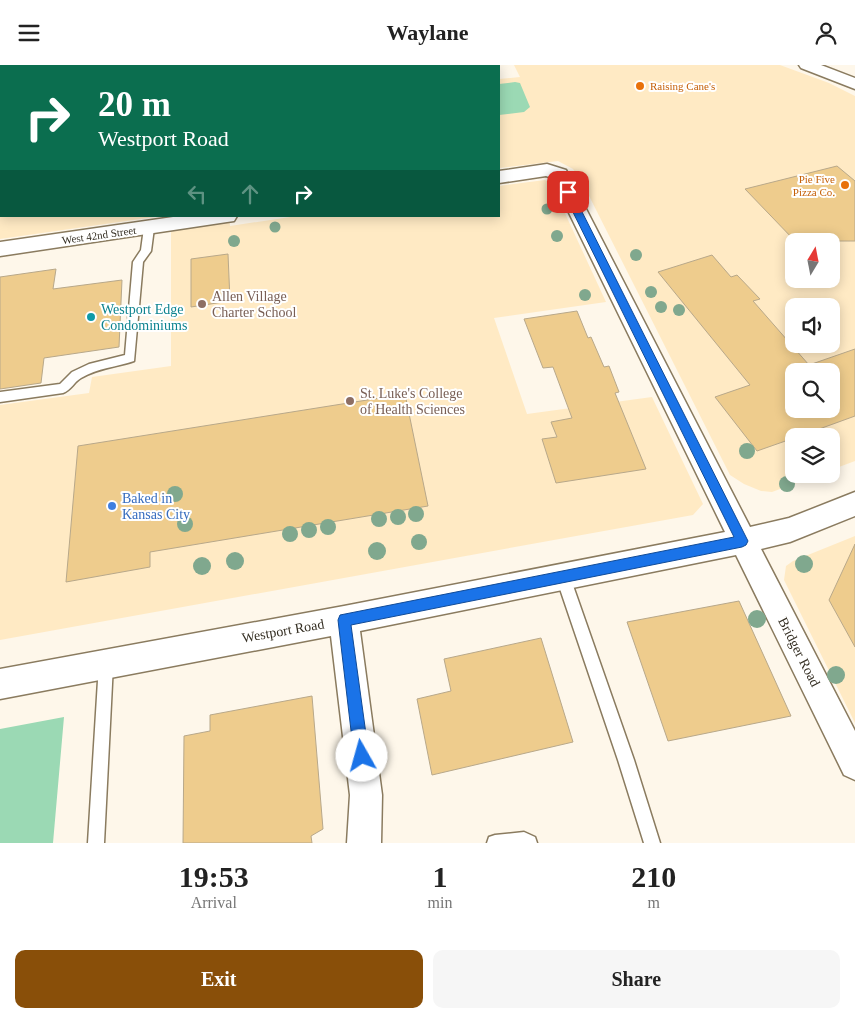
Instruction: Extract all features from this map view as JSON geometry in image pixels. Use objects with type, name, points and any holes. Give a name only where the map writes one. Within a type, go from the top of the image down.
[{"type":"street","points":[[808,65],[855,84]]},
{"type":"street","name":"Bridger Road","points":[[500,177],[547,170],[559,174],[855,763]]},
{"type":"street","name":"West 42nd Street","points":[[0,249],[220,217]]},
{"type":"street","name":"Westport Road","points":[[0,684],[344,620],[742,541],[790,530],[855,504]]},
{"type":"street","points":[[344,620],[366,795],[364,843]]},
{"type":"lane","points":[[0,397],[63,388],[76,375],[93,367],[130,358],[138,262],[146,251],[149,228]]},
{"type":"lane","points":[[563,577],[623,750],[652,843]]},
{"type":"lane","points":[[96,843],[106,664]]},
{"type":"lane","points":[[495,843],[524,840],[529,843]]},
{"type":"shaded area","points":[[514,65],[780,65],[829,83],[855,96],[855,461],[840,467],[840,428],[785,428],[785,483],[796,483],[772,492],[761,491],[744,484],[730,475],[583,184],[573,169],[558,161],[500,168],[500,79],[520,77]]},
{"type":"shaded area","name":"St. Luke's College of Health Sciences","points":[[545,180],[551,183],[606,302],[494,318],[527,414],[652,397],[703,504],[693,515],[0,640],[0,405],[89,393],[92,377],[171,366],[171,217],[229,217],[230,226],[290,217],[500,217],[500,186]]},
{"type":"shaded area","points":[[0,217],[154,217],[0,239]]},
{"type":"shaded area","points":[[855,536],[855,723],[784,580],[786,566],[793,561]]},
{"type":"green space","points":[[520,83],[530,107],[524,112],[500,115],[500,84]]},
{"type":"green space","points":[[64,717],[53,843],[0,843],[0,729]]},
{"type":"building","points":[[837,166],[855,181],[855,241],[840,241],[840,233],[787,233],[745,189]]},
{"type":"building","points":[[228,254],[230,301],[191,307],[191,259]]},
{"type":"building","points":[[712,255],[731,277],[737,275],[760,299],[753,301],[785,338],[785,353],[798,353],[807,363],[785,363],[785,418],[840,418],[840,363],[815,363],[855,349],[855,416],[822,428],[785,428],[785,441],[757,451],[715,397],[750,385],[658,272]]},
{"type":"building","points":[[56,269],[53,289],[122,280],[119,347],[44,358],[41,383],[0,389],[0,277]]},
{"type":"building","points":[[577,311],[588,338],[591,337],[604,367],[609,366],[619,392],[615,393],[646,469],[556,483],[542,439],[557,437],[551,422],[572,418],[553,367],[543,368],[524,319]]},
{"type":"building","points":[[405,394],[428,506],[150,552],[150,567],[66,582],[78,446]]},
{"type":"building","points":[[855,544],[855,647],[829,600]]},
{"type":"building","points":[[739,601],[791,716],[668,741],[627,622]]},
{"type":"building","points":[[541,638],[573,742],[432,775],[417,699],[451,691],[444,659]]},
{"type":"building","points":[[312,696],[323,829],[311,836],[312,843],[183,843],[184,736],[210,731],[210,715]]},
{"type":"place","name":"Raising Cane's","points":[[640,86]]},
{"type":"place","name":"Pie Five Pizza Co.","points":[[845,185]]},
{"type":"place","name":"Allen Village Charter School","points":[[202,304]]},
{"type":"place","name":"Westport Edge Condominiums","points":[[91,317]]},
{"type":"place","name":"St. Luke's College of Health Sciences","points":[[350,401]]},
{"type":"place","name":"Baked in Kansas City","points":[[112,506]]},
{"type":"route","points":[[362,756],[344,620],[742,541],[568,192]]}]
